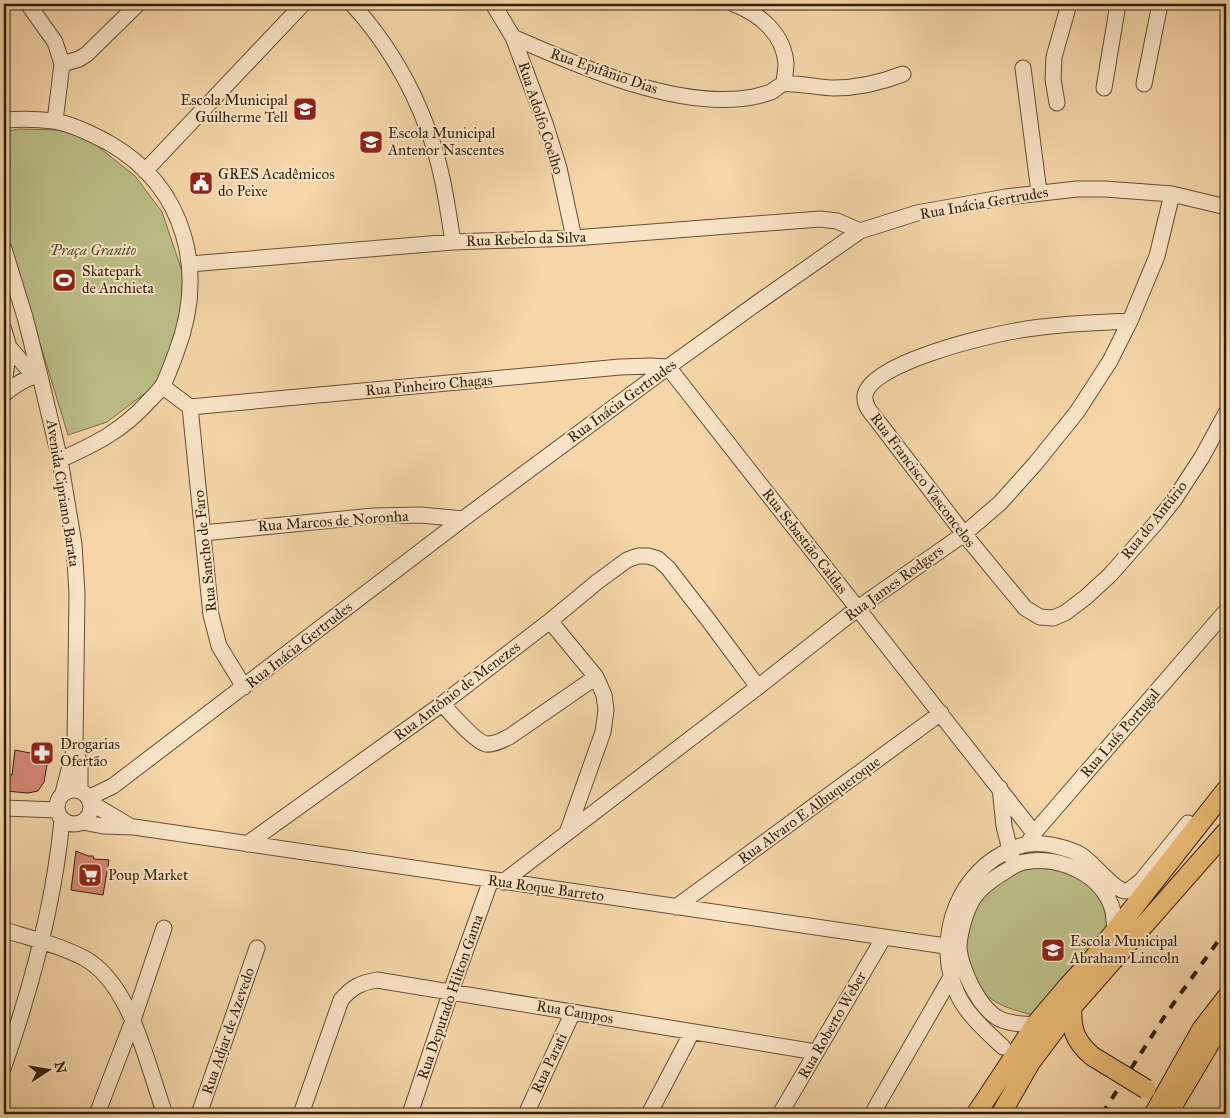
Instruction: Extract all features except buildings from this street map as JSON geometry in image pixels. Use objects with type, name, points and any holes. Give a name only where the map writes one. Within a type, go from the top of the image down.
[{"type":"main road","points":[[976,1114],[1036,1025],[1093,959],[1226,790]]},
{"type":"main road","points":[[1001,1114],[1030,1064],[1072,1008],[1226,832]]},
{"type":"main road","points":[[1158,1114],[1176,1075],[1202,1029],[1226,998]]},
{"type":"main road","points":[[1072,1008],[1073,1030],[1081,1046],[1092,1056],[1147,1090],[1158,1114]]},
{"type":"main road","points":[[1158,1114],[1226,1016]]},
{"type":"main road","points":[[1147,1090],[1176,1075]]},
{"type":"street","points":[[28,4],[55,42],[62,64],[55,121]]},
{"type":"street","points":[[62,64],[79,59],[86,54],[138,4]]},
{"type":"street","points":[[146,171],[303,4]]},
{"type":"street","points":[[352,4],[388,49],[411,90],[429,131],[442,177],[453,242]]},
{"type":"street","name":"Rua Adolfo Coelho","points":[[494,4],[513,37],[545,123],[559,168],[574,238]]},
{"type":"street","points":[[734,4],[748,9],[766,22],[780,42],[786,64],[784,84],[833,88],[859,87],[878,83],[903,74]]},
{"type":"street","points":[[1057,103],[1053,79],[1054,56],[1068,4]]},
{"type":"street","points":[[1104,88],[1118,4]]},
{"type":"street","points":[[1144,84],[1160,4]]},
{"type":"street","name":"Rua Epifânio Dias","points":[[513,37],[569,62],[627,82],[700,98],[732,99],[753,97],[771,92],[784,84]]},
{"type":"street","points":[[1023,68],[1039,192]]},
{"type":"street","points":[[4,120],[55,121],[100,138],[120,150],[146,171],[173,206],[186,244],[190,264],[188,314],[182,337],[162,386],[143,408],[118,430],[102,441],[60,460]]},
{"type":"street","name":"Rua Inácia Gertrudes","points":[[86,797],[113,786],[244,688],[463,519],[668,367],[860,231],[917,213],[1039,192],[1105,188],[1172,194],[1226,207]]},
{"type":"street","name":"Rua James Rodgers","points":[[497,881],[567,834],[858,608],[964,534],[1000,503],[1035,464],[1077,412],[1110,361],[1130,321],[1157,256],[1172,194]]},
{"type":"street","name":"Rua Rebelo da Silva","points":[[190,264],[453,242],[574,238],[820,219],[837,222],[860,231]]},
{"type":"street","name":"Avenida Cipriano Barata","points":[[4,252],[26,317],[37,376],[60,460],[74,544],[77,584],[75,744],[63,794]]},
{"type":"street","name":"Rua Francisco Vasconcelos","points":[[1065,613],[1053,618],[1040,616],[1025,608],[964,534],[866,405],[865,396],[872,382],[916,358],[958,344],[1006,333],[1085,323],[1130,321]]},
{"type":"street","points":[[4,330],[9,347],[4,385]]},
{"type":"street","points":[[4,394],[14,386],[37,376],[9,347]]},
{"type":"street","name":"Rua Pinheiro Chagas","points":[[190,407],[620,367],[668,367]]},
{"type":"street","name":"Rua Sebastião Caldas","points":[[668,367],[1000,788],[1031,838]]},
{"type":"street","points":[[162,386],[190,407]]},
{"type":"street","name":"Rua Sancho de Faro","points":[[190,407],[213,623],[219,646],[244,688]]},
{"type":"street","name":"Rua do Antúrio","points":[[1065,613],[1086,598],[1110,575],[1169,506],[1202,457],[1226,413]]},
{"type":"street","name":"Rua Marcos de Noronha","points":[[203,533],[373,516],[421,515],[463,519]]},
{"type":"street","name":"Rua Antônio de Menezes","points":[[247,844],[442,704],[550,621],[597,582],[627,560],[638,556],[658,559],[668,568],[758,687]]},
{"type":"street","name":"Rua Luís Portugal","points":[[1018,864],[1031,838],[1226,611]]},
{"type":"street","points":[[550,621],[596,677],[604,695],[606,710],[603,732],[567,834]]},
{"type":"street","points":[[442,704],[476,738],[486,744],[509,737],[596,677]]},
{"type":"street","name":"Rua Alvaro E Albuqueroque","points":[[676,907],[941,713]]},
{"type":"street","name":"Avenida Cipriano Barata","points":[[75,744],[86,797]]},
{"type":"street","points":[[1036,1025],[1005,1021],[998,1018],[974,991],[953,947],[952,917],[968,885],[978,872],[992,860],[1031,838],[1080,855],[1094,865],[1119,889],[1128,890],[1141,881],[1202,805],[1226,781]]},
{"type":"street","points":[[1000,788],[1002,814],[1010,850],[1018,864]]},
{"type":"street","points":[[4,1066],[20,1020],[42,941],[58,860],[59,798],[68,791],[86,797],[90,814],[81,823],[58,860]]},
{"type":"street","name":"Rua Roque Barreto","points":[[86,797],[134,828]]},
{"type":"street","points":[[4,808],[59,815],[72,825],[81,823]]},
{"type":"street","name":"Rua Roque Barreto","points":[[81,823],[134,828],[247,844],[953,947]]},
{"type":"street","points":[[1003,1047],[966,1007],[957,994],[948,962],[969,907],[975,896],[987,883],[1018,864],[1046,860],[1061,863],[1078,870],[1095,882],[1113,910],[1115,930]]},
{"type":"street","name":"Rua Deputado Hilton Gama","points":[[410,1114],[451,991],[497,881]]},
{"type":"street","points":[[97,1114],[132,1023],[164,928]]},
{"type":"street","points":[[4,930],[42,941],[84,958],[104,973],[120,993],[165,1114]]},
{"type":"street","name":"Rua Roberto Weber","points":[[780,1114],[884,937]]},
{"type":"street","name":"Rua Adjar de Azevedo","points":[[200,1114],[257,948]]},
{"type":"street","points":[[872,1114],[951,977]]},
{"type":"street","name":"Rua Campos","points":[[300,1114],[341,1000],[350,989],[362,982],[377,980],[816,1052]]},
{"type":"street","name":"Rua Parati","points":[[526,1114],[573,1012]]},
{"type":"street","points":[[998,1018],[1003,1047],[1003,1065],[1000,1078]]},
{"type":"street","points":[[649,1114],[692,1032]]},
{"type":"green space","name":"Praça Granito","points":[[19,129],[58,130],[86,137],[135,176],[162,212],[183,274],[180,329],[156,385],[107,422],[68,435],[4,233],[4,132]]},
{"type":"green space","points":[[1036,868],[1062,872],[1084,882],[1100,900],[1105,912],[1107,926],[1032,1015],[1000,1004],[984,993],[971,969],[966,955],[965,943],[974,914],[986,893],[1012,875]]},
{"type":"railway","points":[[1102,1114],[1166,1014],[1226,930]]},
{"type":"place","name":"Escola Municipal Guilherme Tell","points":[[305,109]]},
{"type":"place","name":"Escola Municipal Antenor Nascentes","points":[[371,142]]},
{"type":"place","name":"GRES Acadêmicos do Peixe","points":[[201,183]]},
{"type":"place","name":"Skatepark de Anchieta","points":[[64,280]]},
{"type":"place","name":"Drogarias Ofertão","points":[[42,753]]},
{"type":"place","name":"Poup Market","points":[[90,875]]},
{"type":"place","name":"Escola Municipal Abraham Lincoln","points":[[1053,950]]}]
